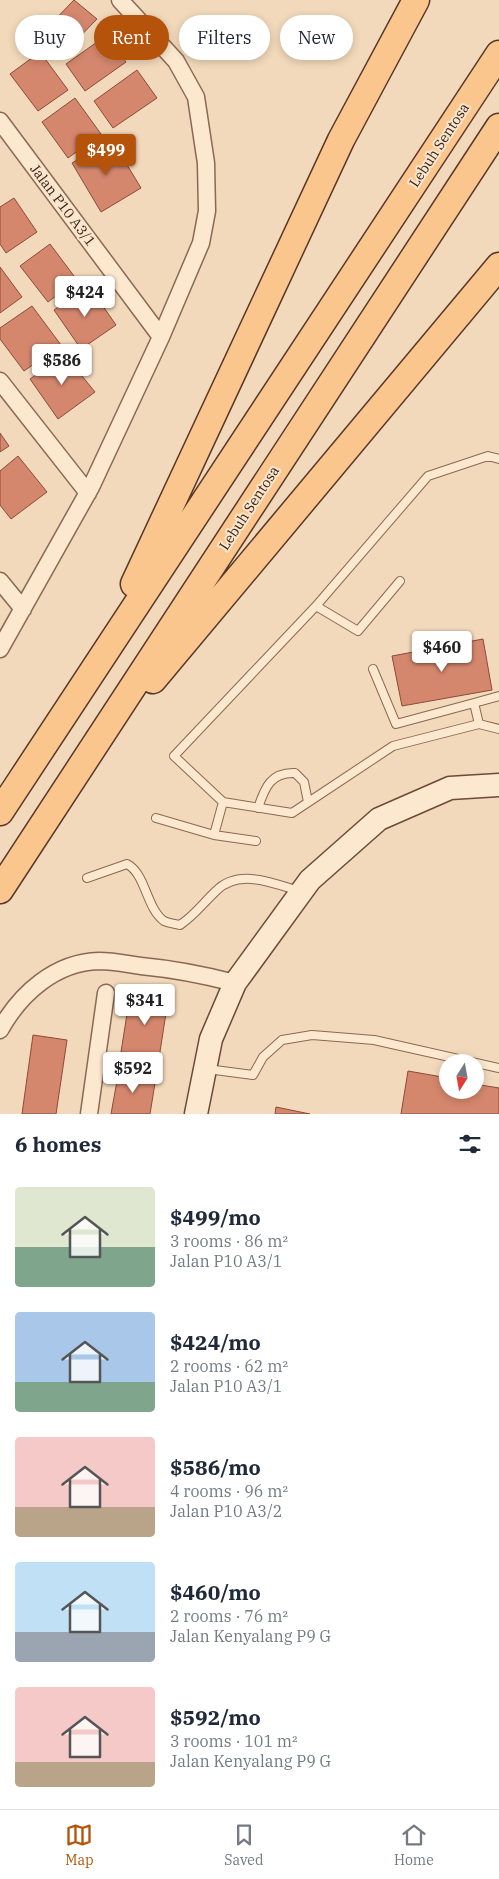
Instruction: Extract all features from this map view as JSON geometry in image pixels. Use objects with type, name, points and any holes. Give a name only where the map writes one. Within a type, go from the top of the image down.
[{"type":"main road","points":[[95,666],[341,140],[416,0]]},
{"type":"main road","name":"Lebuh Sentosa","points":[[0,812],[499,54]]},
{"type":"main road","name":"Lebuh Sentosa","points":[[0,890],[74,774],[499,127]]},
{"type":"main road","points":[[74,774],[499,266]]},
{"type":"street","points":[[0,649],[88,493],[161,337],[201,243],[207,211],[206,163],[196,97],[176,61],[120,0]]},
{"type":"street","name":"Jalan P10 A3/1","points":[[0,121],[161,337]]},
{"type":"street","points":[[0,381],[88,493]]},
{"type":"street","points":[[0,581],[23,609]]},
{"type":"street","points":[[196,1114],[211,1039],[235,983],[310,880],[379,819],[450,788],[499,785]]},
{"type":"street","points":[[0,1030],[14,1006],[32,988],[68,967],[98,961],[185,970],[235,983]]},
{"type":"street","points":[[90,1114],[106,993]]},
{"type":"lane","points":[[499,459],[488,456],[428,476],[316,606],[174,756],[223,802],[292,813],[393,746],[479,724],[499,729]]},
{"type":"lane","points":[[316,606],[358,631],[400,581]]},
{"type":"lane","points":[[373,669],[396,724],[499,696]]},
{"type":"lane","points":[[474,703],[479,724]]},
{"type":"lane","points":[[258,808],[265,787],[283,773],[295,773],[304,782],[308,802]]},
{"type":"lane","points":[[214,835],[223,802]]},
{"type":"lane","points":[[156,818],[214,835],[256,841]]},
{"type":"lane","points":[[87,878],[127,864],[135,868],[149,899],[164,921],[180,925],[205,905],[216,890],[235,878],[262,880],[301,892]]},
{"type":"lane","points":[[206,1068],[253,1075],[263,1057],[282,1040],[312,1035],[374,1040],[499,1068]]},
{"type":"building","points":[[74,0],[94,17],[94,22],[84,32],[84,15],[59,15]]},
{"type":"building","points":[[94,44],[94,60],[125,60],[126,62],[85,91],[66,64],[72,60],[84,60],[84,51]]},
{"type":"building","points":[[29,60],[46,60],[68,90],[38,111],[10,74]]},
{"type":"building","points":[[137,70],[157,98],[113,128],[94,101]]},
{"type":"building","points":[[75,98],[101,134],[68,158],[42,122]]},
{"type":"building","points":[[112,140],[141,188],[101,212],[72,163]]},
{"type":"building","points":[[14,198],[37,232],[6,253],[0,244],[0,207]]},
{"type":"building","points":[[50,244],[77,280],[48,302],[20,266]]},
{"type":"building","points":[[0,267],[22,297],[0,313]]},
{"type":"building","points":[[89,286],[116,325],[81,349],[54,310]]},
{"type":"building","points":[[32,306],[61,345],[24,371],[0,339],[0,328]]},
{"type":"building","points":[[64,354],[95,392],[58,419],[30,379]]},
{"type":"building","points":[[0,433],[9,446],[0,452]]},
{"type":"building","points":[[18,456],[47,492],[11,519],[0,505],[0,471]]},
{"type":"building","points":[[483,639],[492,690],[402,706],[392,656]]},
{"type":"building","points":[[130,995],[168,1000],[159,1058],[121,1052]]},
{"type":"building","points":[[33,1035],[67,1040],[56,1114],[22,1114]]},
{"type":"building","points":[[119,1070],[156,1077],[150,1114],[111,1114]]},
{"type":"building","points":[[408,1071],[439,1076],[439,1099],[484,1099],[484,1086],[499,1088],[499,1114],[401,1114]]},
{"type":"building","points":[[276,1107],[310,1114],[275,1114]]}]
